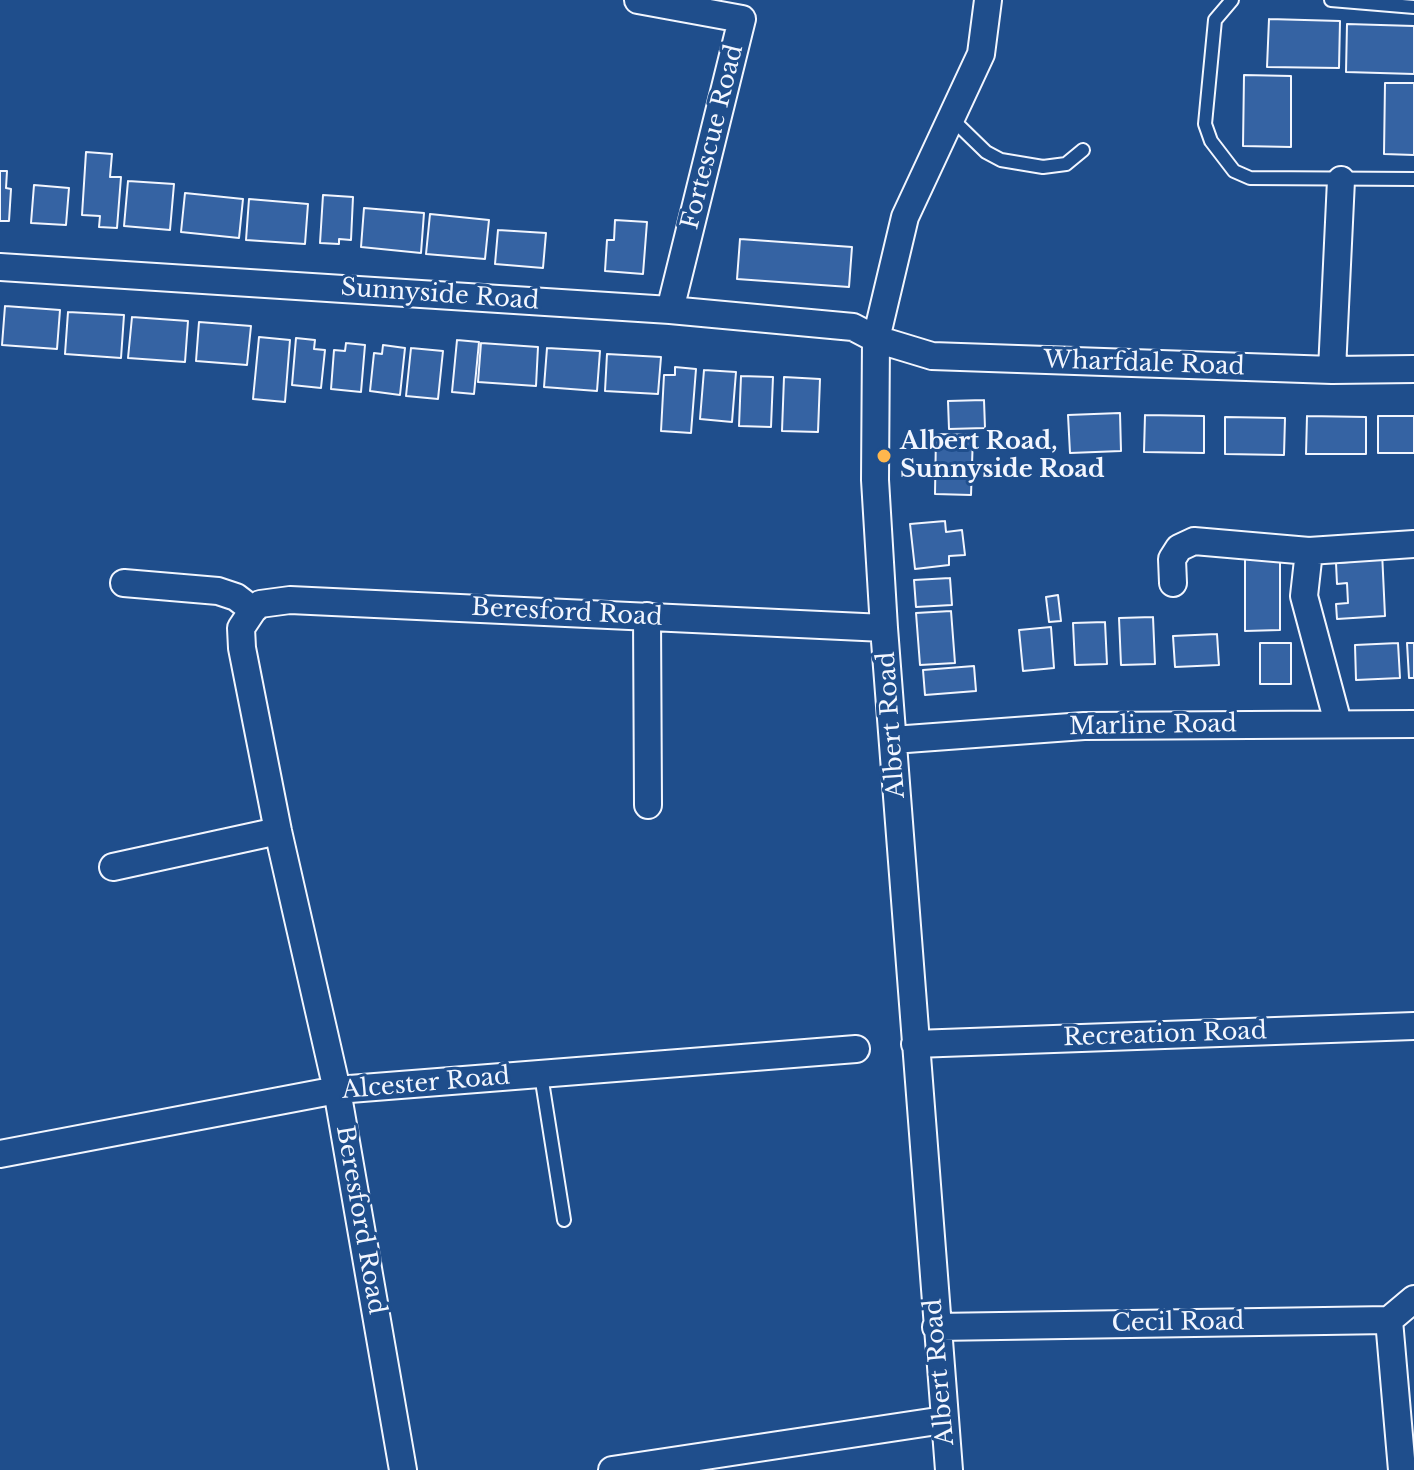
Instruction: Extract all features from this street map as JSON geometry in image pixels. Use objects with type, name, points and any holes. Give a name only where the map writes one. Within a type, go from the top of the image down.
[{"type":"street","name":"Fortescue Road","points":[[638,0],[742,19],[670,310]]},
{"type":"street","name":"Albert Road","points":[[949,1470],[884,628],[875,480],[876,339],[905,217],[981,54],[988,0]]},
{"type":"street","points":[[1332,370],[1341,180]]},
{"type":"street","name":"Sunnyside Road","points":[[0,267],[670,310],[853,327],[876,339]]},
{"type":"street","name":"Wharfdale Road","points":[[876,339],[932,356],[1332,370],[1414,369]]},
{"type":"street","points":[[1173,583],[1172,559],[1179,548],[1194,541],[1309,551],[1414,544]]},
{"type":"street","points":[[1309,551],[1304,596],[1338,723]]},
{"type":"street","points":[[124,583],[218,591],[236,597],[253,610]]},
{"type":"street","name":"Beresford Road","points":[[403,1470],[337,1090],[278,831],[240,640],[244,620],[260,604],[290,600],[884,628]]},
{"type":"street","points":[[647,616],[648,805]]},
{"type":"street","name":"Marline Road","points":[[893,740],[1084,726],[1414,724]]},
{"type":"street","points":[[113,867],[278,831]]},
{"type":"street","name":"Recreation Road","points":[[915,1044],[1414,1026]]},
{"type":"street","name":"Alcester Road","points":[[0,1154],[337,1090],[856,1049]]},
{"type":"street","points":[[1402,1470],[1389,1320],[1414,1299]]},
{"type":"street","name":"Cecil Road","points":[[936,1327],[1389,1320]]},
{"type":"street","points":[[612,1470],[944,1420]]},
{"type":"lane","points":[[1232,0],[1221,9],[1213,31],[1205,124],[1211,141],[1234,171],[1250,178],[1414,179]]},
{"type":"lane","points":[[1331,0],[1414,7]]},
{"type":"lane","points":[[951,118],[986,152],[1001,160],[1043,167],[1066,164],[1083,150]]},
{"type":"lane","points":[[541,1075],[564,1220]]},
{"type":"building","points":[[1269,19],[1340,21],[1339,68],[1267,67]]},
{"type":"building","points":[[1347,24],[1414,26],[1414,74],[1346,72]]},
{"type":"building","points":[[1244,75],[1291,76],[1291,147],[1243,146]]},
{"type":"building","points":[[1385,83],[1414,83],[1414,155],[1384,154]]},
{"type":"building","points":[[86,152],[112,154],[110,177],[121,177],[117,228],[99,227],[100,216],[82,215]]},
{"type":"building","points":[[0,171],[7,171],[6,188],[11,189],[9,221],[0,221]]},
{"type":"building","points":[[128,181],[174,184],[170,230],[124,226]]},
{"type":"building","points":[[34,185],[69,188],[66,225],[31,223]]},
{"type":"building","points":[[185,193],[243,199],[239,238],[181,232]]},
{"type":"building","points":[[323,195],[353,197],[351,240],[339,239],[339,244],[320,243]]},
{"type":"building","points":[[249,199],[308,204],[305,244],[246,240]]},
{"type":"building","points":[[364,208],[424,213],[421,253],[361,247]]},
{"type":"building","points":[[430,214],[489,220],[485,259],[426,254]]},
{"type":"building","points":[[615,220],[647,222],[643,274],[605,271],[607,240],[614,240]]},
{"type":"building","points":[[498,230],[546,233],[543,268],[495,264]]},
{"type":"building","points":[[740,239],[852,247],[849,287],[737,279]]},
{"type":"building","points":[[5,306],[60,310],[57,349],[2,345]]},
{"type":"building","points":[[68,312],[124,315],[121,358],[65,354]]},
{"type":"building","points":[[132,317],[188,321],[185,362],[128,358]]},
{"type":"building","points":[[199,322],[251,326],[247,365],[196,361]]},
{"type":"building","points":[[259,337],[290,340],[285,402],[253,399]]},
{"type":"building","points":[[296,338],[315,340],[314,349],[325,350],[321,388],[292,385]]},
{"type":"building","points":[[457,340],[479,342],[474,394],[452,392]]},
{"type":"building","points":[[346,343],[365,345],[361,392],[331,389],[334,350],[345,351]]},
{"type":"building","points":[[481,343],[538,347],[536,386],[478,382]]},
{"type":"building","points":[[383,345],[405,348],[400,395],[370,391],[374,353],[382,354]]},
{"type":"building","points":[[411,348],[443,351],[438,399],[406,396]]},
{"type":"building","points":[[547,348],[600,351],[597,391],[544,387]]},
{"type":"building","points":[[607,354],[661,357],[658,394],[605,391]]},
{"type":"building","points":[[675,367],[696,369],[691,433],[661,431],[664,375],[675,375]]},
{"type":"building","points":[[704,370],[736,372],[732,422],[700,419]]},
{"type":"building","points":[[741,376],[773,377],[771,427],[739,426]]},
{"type":"building","points":[[784,377],[820,379],[818,432],[782,431]]},
{"type":"building","points":[[984,400],[985,428],[949,429],[948,401]]},
{"type":"building","points":[[1120,413],[1121,451],[1070,453],[1068,415]]},
{"type":"building","points":[[1145,415],[1204,416],[1204,453],[1144,452]]},
{"type":"building","points":[[1307,416],[1366,417],[1366,454],[1306,454]]},
{"type":"building","points":[[1378,416],[1414,416],[1414,453],[1378,453]]},
{"type":"building","points":[[1225,417],[1285,418],[1284,455],[1225,454]]},
{"type":"building","points":[[936,434],[973,435],[971,495],[935,494]]},
{"type":"building","points":[[945,521],[946,532],[962,530],[965,555],[949,556],[949,565],[915,569],[910,524]]},
{"type":"building","points":[[1245,552],[1280,552],[1280,630],[1245,631]]},
{"type":"building","points":[[1382,552],[1385,616],[1337,619],[1336,604],[1348,603],[1347,583],[1337,584],[1336,563],[1349,562],[1348,553]]},
{"type":"building","points":[[950,578],[952,605],[916,607],[914,580]]},
{"type":"building","points":[[1058,595],[1061,621],[1049,622],[1046,597]]},
{"type":"building","points":[[951,611],[955,663],[920,665],[916,613]]},
{"type":"building","points":[[1153,617],[1155,664],[1121,665],[1119,618]]},
{"type":"building","points":[[1105,622],[1107,664],[1075,665],[1073,623]]},
{"type":"building","points":[[1051,627],[1054,668],[1023,671],[1019,630]]},
{"type":"building","points":[[1217,634],[1219,665],[1175,667],[1173,636]]},
{"type":"building","points":[[1260,643],[1291,643],[1291,684],[1260,684]]},
{"type":"building","points":[[1398,643],[1400,678],[1356,680],[1355,645]]},
{"type":"building","points":[[1407,643],[1414,643],[1414,678],[1409,678]]},
{"type":"building","points":[[974,666],[976,691],[925,695],[923,670]]},
{"type":"place","name":"Albert Road, Sunnyside Road","points":[[884,456]]}]
